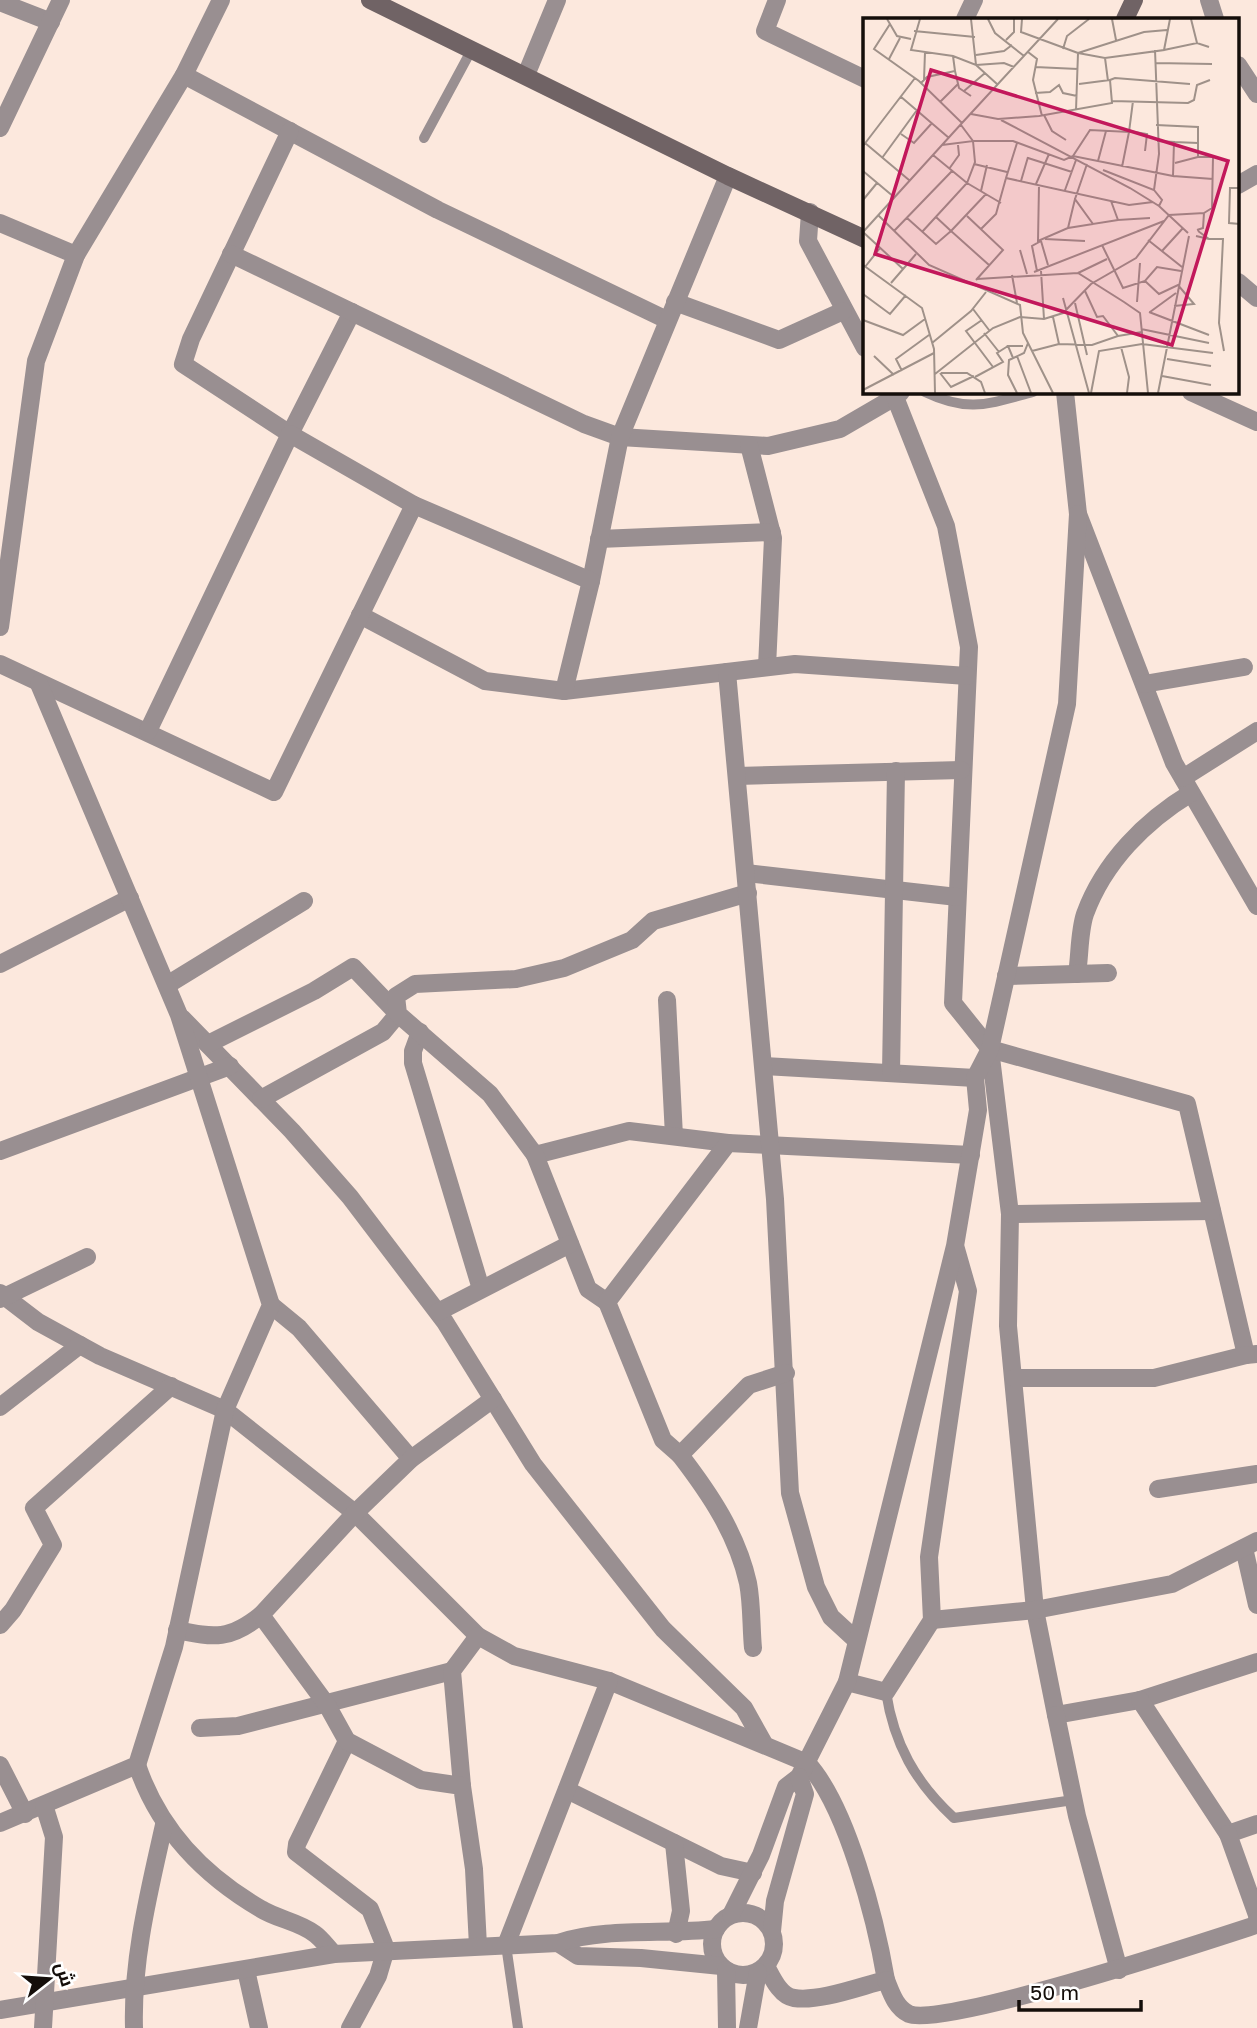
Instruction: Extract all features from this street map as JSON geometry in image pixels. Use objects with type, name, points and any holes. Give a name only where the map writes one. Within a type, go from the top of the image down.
[{"type":"main road","points":[[370,0],[394,5],[472,49],[728,176],[863,238]]},
{"type":"main road","points":[[1125,18],[1134,0]]},
{"type":"street","points":[[0,128],[61,0]]},
{"type":"street","points":[[0,627],[36,361],[76,255],[184,75],[221,0]]},
{"type":"street","points":[[527,75],[557,0]]},
{"type":"street","points":[[776,0],[765,31],[863,78]]},
{"type":"street","points":[[965,18],[974,0]]},
{"type":"street","points":[[1209,0],[1215,18]]},
{"type":"street","points":[[0,2],[51,22]]},
{"type":"street","points":[[1240,68],[1257,94]]},
{"type":"street","points":[[184,75],[438,210],[667,320]]},
{"type":"street","points":[[290,131],[183,364],[289,434],[414,505],[591,580]]},
{"type":"street","points":[[1240,184],[1257,173]]},
{"type":"street","points":[[564,691],[591,580],[620,437],[728,176]]},
{"type":"street","points":[[810,212],[808,241],[863,345]]},
{"type":"street","points":[[0,223],[76,255]]},
{"type":"street","points":[[232,254],[584,424],[620,437],[768,446],[840,429],[896,394],[946,526],[969,647],[961,769],[953,1003],[989,1049],[1010,1214],[1008,1326],[1035,1610],[1073,1800],[1119,1970]]},
{"type":"street","points":[[1240,284],[1257,298]]},
{"type":"street","points":[[675,302],[779,340],[843,311]]},
{"type":"street","points":[[148,731],[289,434],[352,312]]},
{"type":"street","points":[[727,2028],[723,1968],[712,1949],[716,1929],[731,1915],[753,1873],[786,1787],[803,1770],[847,1682],[956,1246],[978,1110],[975,1078],[989,1049],[1067,704],[1078,514],[1065,394]]},
{"type":"street","points":[[1195,394],[1257,422]]},
{"type":"street","points":[[749,445],[772,532],[767,667]]},
{"type":"street","points":[[0,664],[274,792],[414,505]]},
{"type":"street","points":[[1078,514],[1187,786],[1257,906]]},
{"type":"street","points":[[599,539],[772,532]]},
{"type":"street","points":[[360,615],[485,681],[564,691],[795,664],[967,676]]},
{"type":"street","points":[[1144,684],[1244,667]]},
{"type":"street","points":[[727,672],[771,1144],[786,1373],[790,1493],[816,1587],[831,1617],[856,1639]]},
{"type":"street","points":[[39,684],[179,1015],[271,1305],[299,1328],[411,1459]]},
{"type":"street","points":[[1077,974],[1084,915],[1133,836],[1187,786],[1257,730]]},
{"type":"street","points":[[737,776],[961,769]]},
{"type":"street","points":[[891,1073],[896,771]]},
{"type":"street","points":[[746,873],[957,897]]},
{"type":"street","points":[[261,1099],[383,1032],[398,1013],[397,996],[415,984],[516,979],[564,968],[632,940],[653,921],[748,893]]},
{"type":"street","points":[[0,964],[130,898]]},
{"type":"street","points":[[167,985],[304,901]]},
{"type":"street","points":[[208,1044],[314,991],[353,967],[398,1013],[490,1094],[535,1154],[587,1289],[607,1302],[663,1440],[680,1455],[706,1488],[728,1526],[748,1584],[753,1648]]},
{"type":"street","points":[[1006,976],[1108,973]]},
{"type":"street","points":[[667,1000],[674,1136]]},
{"type":"street","points":[[179,1015],[230,1066],[350,1197],[438,1312],[533,1464],[663,1629],[744,1708],[762,1742]]},
{"type":"street","points":[[419,1032],[413,1051],[413,1063],[481,1289]]},
{"type":"street","points":[[989,1049],[1187,1104],[1212,1211],[1254,1358],[1154,1378],[1014,1378]]},
{"type":"street","points":[[0,1151],[230,1066]]},
{"type":"street","points":[[764,1066],[975,1078]]},
{"type":"street","points":[[535,1154],[629,1131],[728,1143],[971,1155]]},
{"type":"street","points":[[607,1302],[728,1143]]},
{"type":"street","points":[[1010,1214],[1212,1211]]},
{"type":"street","points":[[438,1312],[570,1244]]},
{"type":"street","points":[[847,1682],[886,1692],[932,1620],[929,1557],[968,1291],[956,1246]]},
{"type":"street","points":[[87,1256],[2,1296],[38,1322],[80,1345],[225,1410],[355,1513],[478,1636],[514,1656],[609,1681],[762,1742],[803,1770],[818,1774],[846,1831],[878,1933],[886,1980],[896,2003],[910,2015],[932,2015],[1004,2000],[1119,1970],[1253,1926],[1257,1922]]},
{"type":"street","points":[[271,1305],[225,1410],[177,1630],[137,1765],[148,1797],[164,1825],[202,1867],[262,1910],[315,1934],[334,1954]]},
{"type":"street","points":[[0,1407],[80,1345]]},
{"type":"street","points":[[680,1455],[748,1385],[786,1373]]},
{"type":"street","points":[[0,1625],[13,1610],[53,1545],[34,1508],[171,1386]]},
{"type":"street","points":[[177,1630],[209,1637],[228,1635],[244,1629],[261,1615],[355,1513],[411,1459],[493,1399]]},
{"type":"street","points":[[1158,1489],[1257,1474]]},
{"type":"street","points":[[932,1620],[1035,1610],[1172,1584],[1250,1545],[1257,1605]]},
{"type":"street","points":[[261,1615],[327,1705],[347,1741],[421,1780],[462,1786]]},
{"type":"street","points":[[200,1728],[238,1726],[452,1671],[478,1636]]},
{"type":"street","points":[[1056,1715],[1140,1700],[1257,1662]]},
{"type":"street","points":[[452,1671],[462,1786],[474,1869],[478,1946]]},
{"type":"street","points":[[506,1945],[609,1681]]},
{"type":"street","points":[[1140,1700],[1228,1834],[1257,1915]]},
{"type":"street","points":[[347,1741],[297,1844],[296,1852],[370,1909],[386,1949],[378,1976],[350,2028]]},
{"type":"street","points":[[0,1765],[25,1814]]},
{"type":"street","points":[[0,1823],[137,1765]]},
{"type":"street","points":[[747,2028],[762,1969],[775,1947],[772,1931],[775,1901],[804,1794],[803,1770]]},
{"type":"street","points":[[567,1790],[721,1866],[753,1873]]},
{"type":"street","points":[[43,2028],[54,1837],[44,1805]]},
{"type":"street","points":[[1228,1834],[1257,1824]]},
{"type":"street","points":[[134,2028],[133,1986],[149,1891],[164,1825]]},
{"type":"street","points":[[674,1843],[681,1911],[676,1934]]},
{"type":"street","points":[[731,1915],[752,1914],[762,1919],[772,1931]]},
{"type":"street","points":[[0,2010],[334,1954],[386,1949],[422,1951],[558,1943],[580,1936],[676,1934],[716,1929]]},
{"type":"street","points":[[558,1943],[578,1956],[641,1958],[723,1968],[738,1976],[762,1969]]},
{"type":"street","points":[[762,1969],[793,1998],[830,1995],[886,1980]]},
{"type":"street","points":[[246,1970],[259,2028]]},
{"type":"lane","points":[[424,138],[472,49]]},
{"type":"lane","points":[[929,394],[948,403],[971,408],[1026,394]]},
{"type":"lane","points":[[988,404],[992,394]]},
{"type":"lane","points":[[886,1692],[892,1728],[908,1760],[933,1799],[954,1818],[1073,1800]]},
{"type":"lane","points":[[506,1945],[518,2028]]}]
